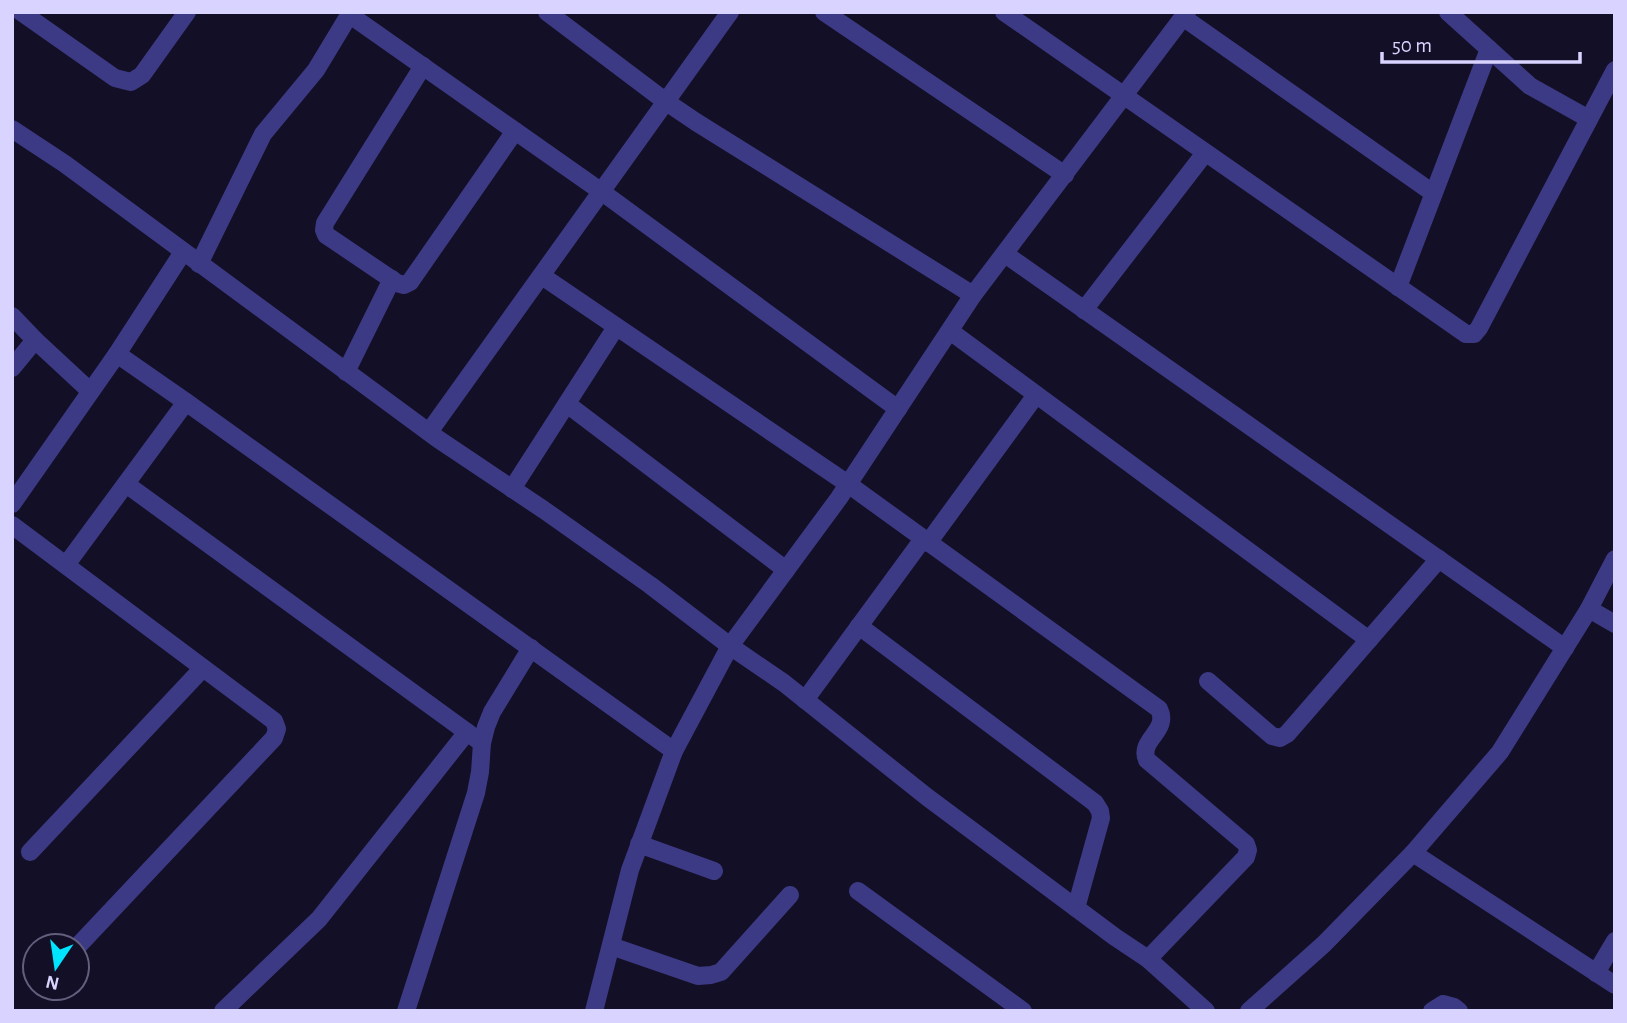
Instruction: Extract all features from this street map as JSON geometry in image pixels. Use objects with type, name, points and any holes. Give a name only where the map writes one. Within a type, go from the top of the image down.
[{"type":"street","points":[[20,12],[116,78],[131,82],[142,75],[187,12]]},
{"type":"street","points":[[547,12],[696,122],[973,295]]},
{"type":"street","points":[[824,12],[1065,175]]},
{"type":"street","points":[[1004,12],[1466,334],[1474,334],[1479,328],[1615,70]]},
{"type":"street","points":[[1448,12],[1530,86],[1589,119]]},
{"type":"street","points":[[199,264],[263,134],[316,70],[350,13],[898,409]]},
{"type":"street","points":[[429,432],[666,101],[723,15]]},
{"type":"street","points":[[594,1011],[639,844],[674,751],[730,646],[848,484],[973,295],[1185,15],[1433,193]]},
{"type":"street","points":[[1398,287],[1489,49]]},
{"type":"street","points":[[423,66],[325,223],[326,235],[392,279],[404,285],[410,282],[515,131]]},
{"type":"street","points":[[12,129],[65,164],[429,432],[650,585],[784,683],[927,797],[1148,959],[1206,1011]]},
{"type":"street","points":[[1084,310],[1205,153]]},
{"type":"street","points":[[12,504],[117,354],[183,252]]},
{"type":"street","points":[[1005,254],[1565,648]]},
{"type":"street","points":[[542,276],[848,484],[1159,709],[1163,716],[1146,747],[1144,754],[1147,760],[1246,844],[1248,850],[1246,857],[1148,959]]},
{"type":"street","points":[[346,372],[392,279]]},
{"type":"street","points":[[12,316],[90,391]]},
{"type":"street","points":[[512,489],[616,327]]},
{"type":"street","points":[[950,331],[1369,640]]},
{"type":"street","points":[[12,368],[35,340]]},
{"type":"street","points":[[117,354],[674,751]]},
{"type":"street","points":[[805,700],[1036,394]]},
{"type":"street","points":[[66,565],[186,402]]},
{"type":"street","points":[[567,404],[786,570]]},
{"type":"street","points":[[126,484],[482,743]]},
{"type":"street","points":[[12,525],[274,721],[276,729],[274,738],[91,932]]},
{"type":"street","points":[[1208,681],[1272,736],[1280,738],[1287,734],[1439,559]]},
{"type":"street","points":[[1249,1011],[1324,944],[1413,853],[1500,752],[1589,609],[1615,559]]},
{"type":"street","points":[[1589,609],[1615,624]]},
{"type":"street","points":[[859,626],[1095,803],[1101,818],[1076,908]]},
{"type":"street","points":[[406,1011],[476,793],[481,772],[482,743],[492,712],[531,648]]},
{"type":"street","points":[[30,852],[203,668]]},
{"type":"street","points":[[230,1009],[319,919],[467,732]]},
{"type":"street","points":[[639,844],[713,871]]},
{"type":"street","points":[[1413,853],[1615,985]]},
{"type":"street","points":[[858,891],[1015,1009]]},
{"type":"street","points":[[611,946],[698,976],[711,975],[721,972],[790,895]]},
{"type":"street","points":[[1597,973],[1615,940]]},
{"type":"street","points":[[1432,1011],[1443,1004],[1459,1011]]}]
